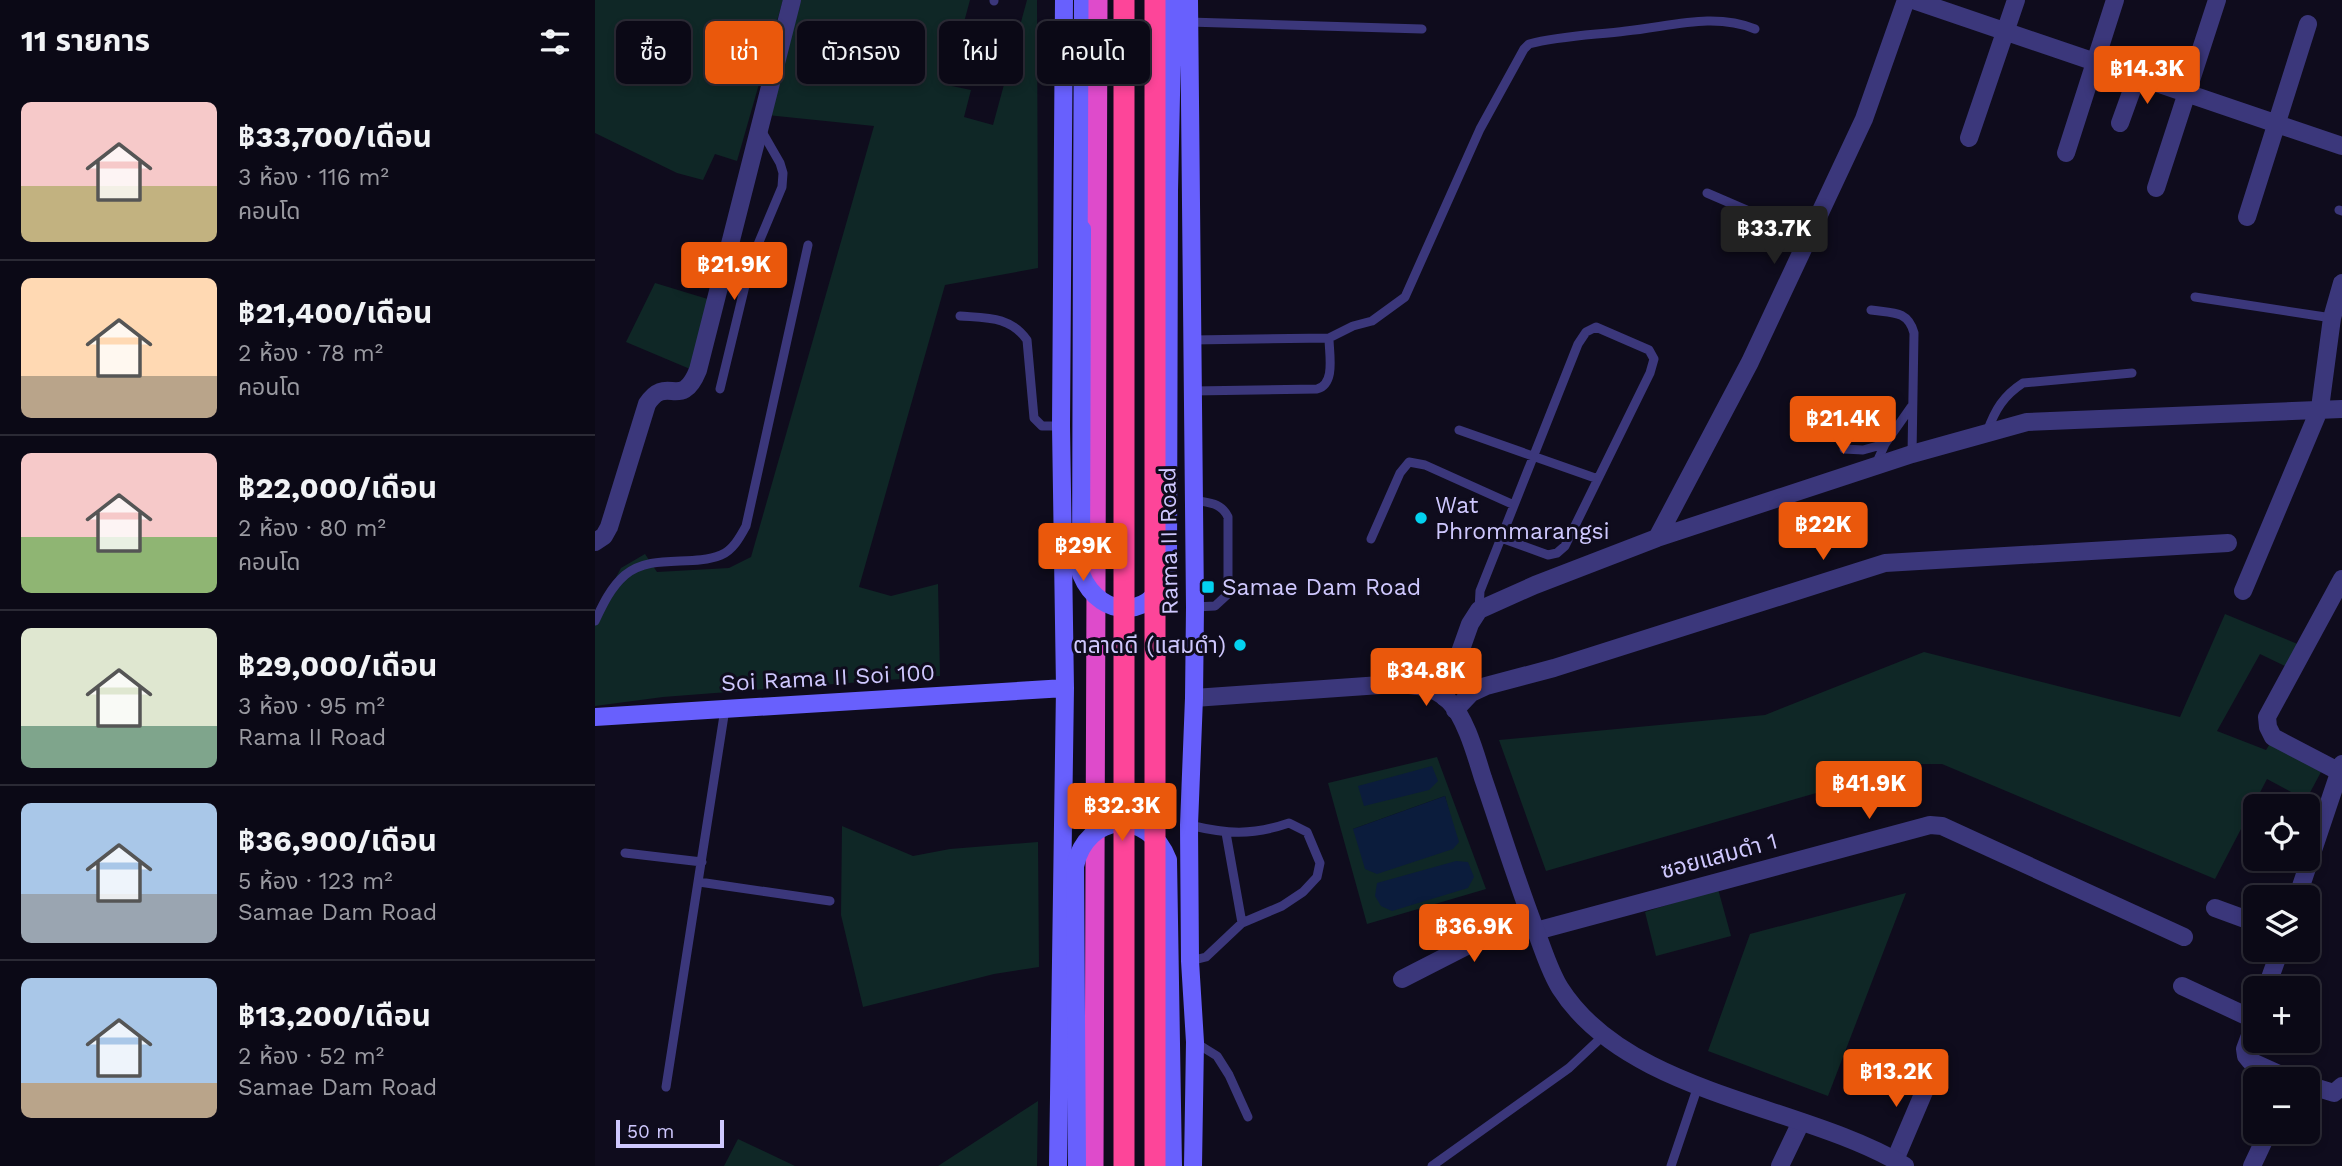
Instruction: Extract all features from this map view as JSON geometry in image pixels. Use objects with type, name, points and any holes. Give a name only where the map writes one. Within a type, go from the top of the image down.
[{"type":"highway","points":[[1094,1166],[1098,0]]},
{"type":"highway","points":[[1123,0],[1123,1166]]},
{"type":"highway","name":"Rama II Road","points":[[1149,0],[1149,1166]]},
{"type":"highway","points":[[1155,0],[1155,1166]]},
{"type":"main road","points":[[1058,1166],[1065,688],[1062,426],[1064,0]]},
{"type":"main road","points":[[1083,0],[1081,575],[1095,598],[1108,606],[1128,608],[1138,607],[1160,590],[1168,566],[1169,190],[1173,0]]},
{"type":"main road","name":"Rama II Road","points":[[1189,0],[1195,607],[1189,825],[1190,961],[1195,1042],[1193,1166]]},
{"type":"main road","name":"Soi Rama II Soi 100","points":[[595,717],[1065,688]]},
{"type":"main road","points":[[1077,1166],[1075,866],[1082,845],[1091,835],[1115,824],[1144,828],[1155,837],[1168,860],[1173,1166]]},
{"type":"street","points":[[595,542],[604,536],[609,527],[647,404],[653,394],[666,390],[687,390],[693,382],[792,0]]},
{"type":"street","points":[[1657,538],[1750,362],[1809,237],[1864,118],[1906,0]]},
{"type":"street","points":[[1913,0],[2342,146]]},
{"type":"street","points":[[1969,138],[2016,0]]},
{"type":"street","points":[[2066,153],[2115,0]]},
{"type":"street","points":[[2156,188],[2217,0]]},
{"type":"street","points":[[2247,218],[2308,24]]},
{"type":"street","points":[[2120,123],[2137,76]]},
{"type":"street","points":[[2243,591],[2320,408],[2332,318],[2342,283]]},
{"type":"street","points":[[1449,703],[1470,624],[1479,610],[1535,585],[1657,538],[1912,454],[2027,422],[2342,408]]},
{"type":"street","points":[[1449,703],[1486,686],[1554,668],[1885,563],[2228,543]]},
{"type":"street","points":[[2301,885],[2340,767],[2273,737],[2267,717],[2342,579]]},
{"type":"street","points":[[1194,698],[1395,684],[1430,689],[1449,703],[1474,751],[1533,923],[1561,988],[1585,1018],[1604,1035],[1650,1065],[1698,1086],[1801,1122],[1891,1162],[1932,1073]]},
{"type":"street","name":"ซอยแสมดำ 1","points":[[1402,979],[1533,923],[1930,825],[1942,826],[2184,937]]},
{"type":"street","points":[[2215,908],[2243,918]]},
{"type":"street","points":[[2182,986],[2243,1013]]},
{"type":"street","points":[[2246,1053],[2251,1061],[2264,1067]]},
{"type":"street","points":[[2320,1089],[2334,1093],[2342,1086]]},
{"type":"street","points":[[1780,1166],[1801,1122]]},
{"type":"street","points":[[2252,1166],[2262,1144]]},
{"type":"lane","points":[[1192,340],[1329,338],[1353,326],[1372,321],[1405,297],[1480,130],[1529,44],[1658,28],[1692,21],[1740,23],[1755,29]]},
{"type":"lane","points":[[1189,22],[1422,29]]},
{"type":"lane","points":[[720,389],[751,261],[782,187],[781,163],[758,125]]},
{"type":"lane","points":[[1707,193],[1809,237]]},
{"type":"lane","points":[[595,621],[616,584],[628,573],[647,564],[723,554],[736,544],[746,526],[808,245]]},
{"type":"lane","points":[[2195,297],[2332,318]]},
{"type":"lane","points":[[1871,310],[1905,316],[1911,322],[1914,333],[1912,454]]},
{"type":"lane","points":[[960,316],[998,318],[1020,331],[1027,340],[1034,418],[1042,426],[1062,426]]},
{"type":"lane","points":[[1479,610],[1480,591],[1533,457],[1578,344],[1586,332],[1596,327],[1649,350],[1654,359],[1650,373],[1565,546],[1557,553],[1548,555],[1501,538]]},
{"type":"lane","points":[[1192,391],[1324,387],[1329,381],[1329,338]]},
{"type":"lane","points":[[1987,432],[2002,400],[2008,392],[2023,383],[2132,373]]},
{"type":"lane","points":[[1875,466],[1885,444],[1912,406]]},
{"type":"lane","points":[[1459,430],[1598,479]]},
{"type":"lane","points":[[1844,449],[1863,450],[1885,444]]},
{"type":"lane","points":[[1371,539],[1400,473],[1409,463],[1425,465],[1514,505]]},
{"type":"lane","points":[[1193,500],[1216,504],[1224,509],[1227,517],[1227,594],[1215,606],[1195,607]]},
{"type":"lane","points":[[666,1087],[725,709]]},
{"type":"lane","points":[[1189,825],[1226,833],[1268,830],[1289,823],[1307,832],[1320,863],[1317,877],[1303,892],[1282,906],[1242,923],[1206,957],[1190,961]]},
{"type":"lane","points":[[1226,833],[1242,923]]},
{"type":"lane","points":[[625,853],[702,862]]},
{"type":"lane","points":[[699,882],[830,901]]},
{"type":"lane","points":[[1432,1166],[1569,1069],[1604,1035]]},
{"type":"lane","points":[[1195,1042],[1217,1056],[1248,1117]]},
{"type":"lane","points":[[1671,1166],[1698,1086]]},
{"type":"green space","points":[[595,0],[783,0],[777,21],[705,21],[705,84],[759,84],[737,161],[715,154],[703,180],[677,173],[595,133]]},
{"type":"green space","points":[[801,0],[970,0],[964,21],[939,21],[939,84],[971,90],[964,117],[993,125],[1004,84],[1023,84],[1021,21],[1027,0],[1037,0],[1038,268],[945,285],[859,587],[891,596],[938,584],[940,676],[663,697],[595,706],[595,617],[621,568],[645,554],[657,572],[729,568],[751,557],[874,126],[767,115],[776,84],[783,84],[783,61]]},
{"type":"green space","points":[[655,283],[711,300],[690,369],[626,342]]},
{"type":"green space","points":[[2225,614],[2300,645],[2287,667],[2260,654],[2217,731],[2266,750],[2271,742],[2321,772],[2309,794],[2295,794],[2267,779],[2259,794],[2243,794],[2243,825],[2215,879],[1942,764],[1917,764],[1546,871],[1499,740],[1765,715],[1924,652],[2180,717]]},
{"type":"green space","points":[[1437,757],[1486,889],[1367,924],[1328,783]],"holes":[[[1445,796],[1451,819],[1353,829]]]},
{"type":"green space","points":[[842,826],[913,856],[950,849],[1038,842],[1039,967],[994,974],[863,1007],[841,915]]},
{"type":"green space","points":[[1718,889],[1731,936],[1656,956],[1645,912]]},
{"type":"green space","points":[[1906,893],[1828,1096],[1708,1051],[1750,934]]},
{"type":"green space","points":[[1038,1101],[1037,1166],[938,1166]]},
{"type":"green space","points":[[738,1139],[795,1166],[724,1166]]},
{"type":"water","points":[[1432,766],[1438,781],[1429,790],[1364,806],[1358,786]]},
{"type":"water","points":[[1445,796],[1459,842],[1453,849],[1377,874],[1365,869],[1353,829]]},
{"type":"water","points":[[1456,861],[1468,862],[1474,877],[1468,888],[1392,911],[1381,906],[1375,896],[1377,883]]},
{"type":"place","name":"Wat Phrommarangsi","points":[[1421,518]]},
{"type":"place","name":"Samae Dam Road","points":[[1208,587]]},
{"type":"place","name":"ตลาดดี (แสมดำ)","points":[[1240,645]]}]
